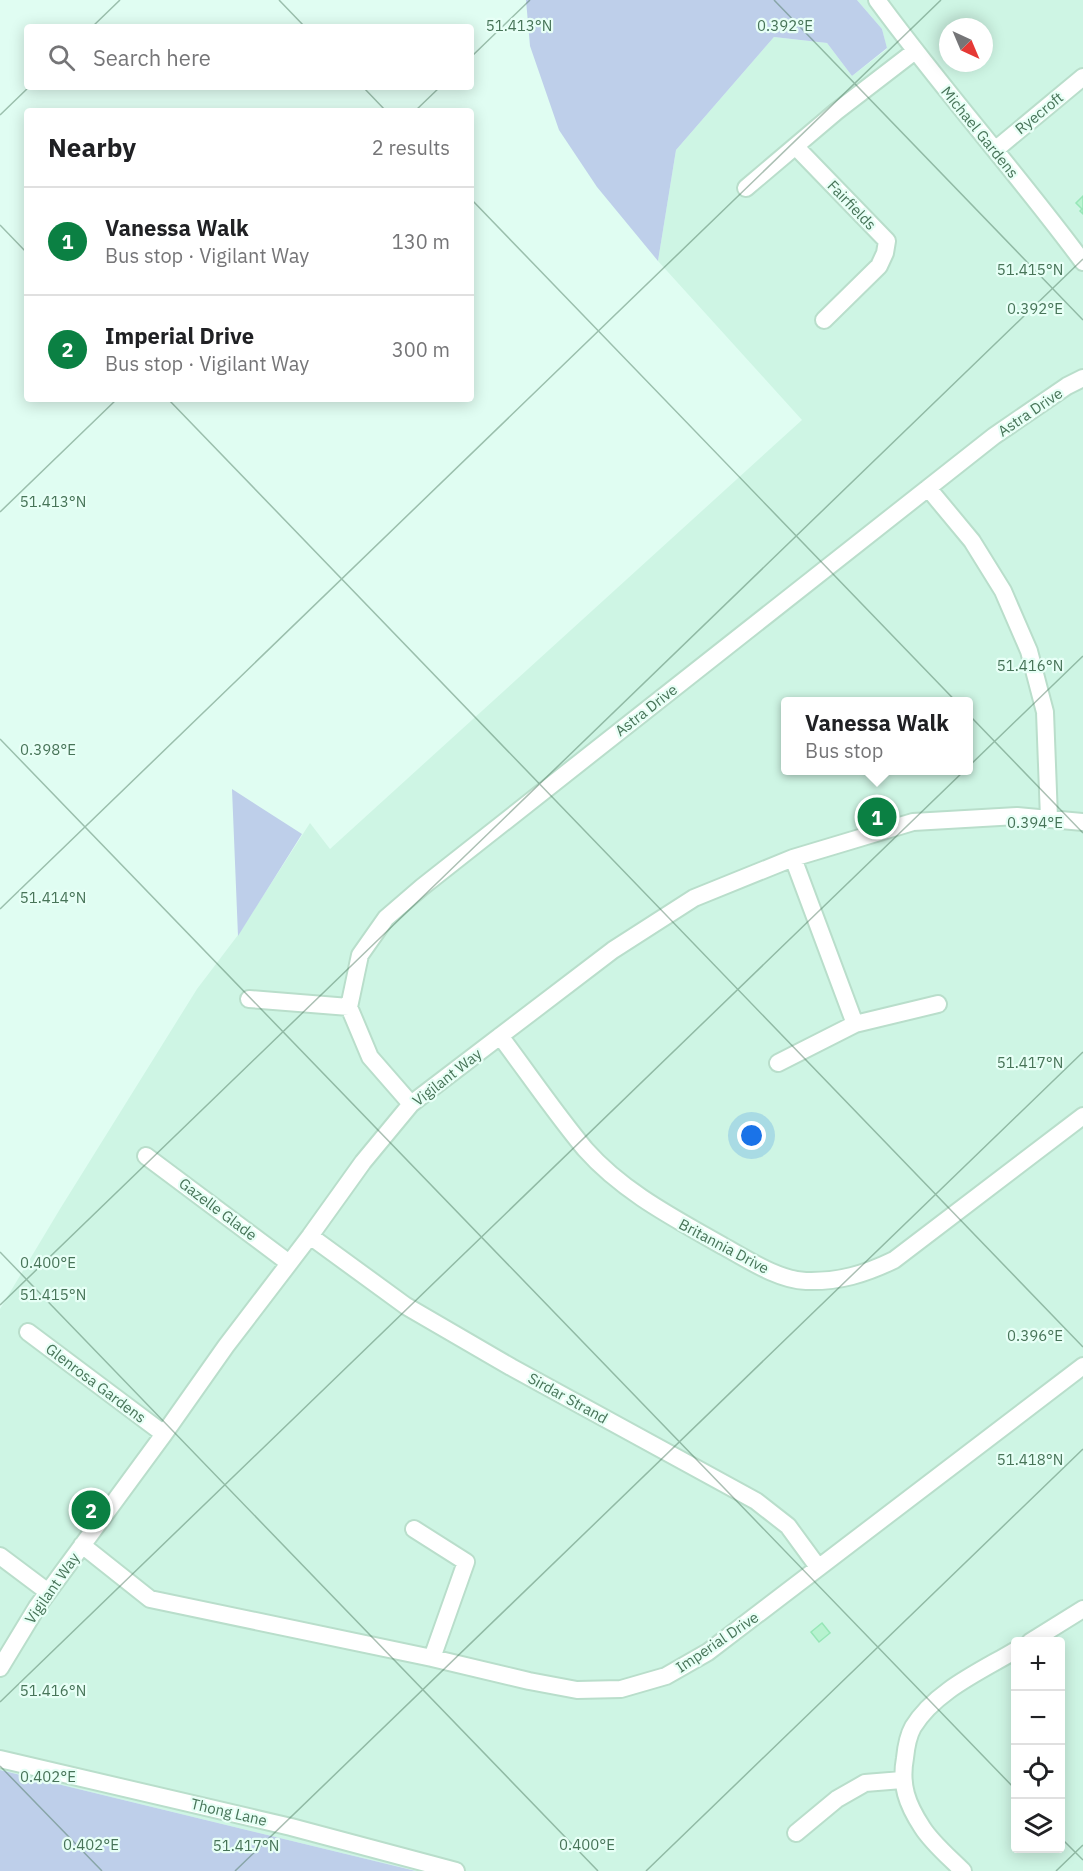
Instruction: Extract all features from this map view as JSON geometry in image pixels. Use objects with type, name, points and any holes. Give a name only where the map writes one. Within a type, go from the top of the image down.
[{"type":"street","name":"Michael Gardens","points":[[877,0],[1083,262]]},
{"type":"street","points":[[746,188],[915,51]]},
{"type":"street","name":"Ryecroft","points":[[994,150],[1083,77]]},
{"type":"street","name":"Fairfields","points":[[796,147],[887,241],[879,266],[824,320]]},
{"type":"street","name":"Astra Drive","points":[[349,1007],[360,955],[386,918],[422,887],[994,436],[1067,386],[1083,378]]},
{"type":"street","points":[[928,488],[972,541],[1003,591],[1029,651],[1045,712],[1049,818]]},
{"type":"street","name":"Vigilant Way","points":[[0,1668],[37,1607],[226,1346],[363,1162],[411,1104],[613,950],[694,898],[793,858],[914,822],[1017,816],[1083,822]]},
{"type":"street","points":[[793,858],[855,1024]]},
{"type":"street","points":[[249,999],[349,1007],[370,1057],[411,1104]]},
{"type":"street","points":[[778,1063],[855,1024],[938,1004]]},
{"type":"street","name":"Britannia Drive","points":[[500,1036],[586,1149],[608,1171],[645,1201],[678,1222],[769,1271],[804,1281],[839,1279],[867,1273],[894,1260],[1083,1116]]},
{"type":"street","name":"Gazelle Glade","points":[[146,1156],[289,1263]]},
{"type":"street","name":"Sirdar Strand","points":[[310,1236],[406,1306],[511,1367],[756,1501],[788,1526],[818,1567]]},
{"type":"street","name":"Glenrosa Gardens","points":[[28,1332],[164,1434]]},
{"type":"street","name":"Imperial Drive","points":[[82,1545],[150,1599],[432,1658],[529,1681],[577,1690],[621,1689],[666,1676],[708,1652],[1083,1366]]},
{"type":"street","points":[[414,1529],[466,1562],[432,1658]]},
{"type":"street","points":[[0,1556],[48,1592]]},
{"type":"street","points":[[1037,1637],[1083,1609]]},
{"type":"street","points":[[963,1871],[923,1829],[909,1802],[902,1780],[909,1738],[912,1729],[922,1716],[943,1696],[1011,1653]]},
{"type":"street","name":"Thong Lane","points":[[0,1759],[291,1827],[456,1871]]},
{"type":"street","points":[[796,1833],[837,1799],[865,1784],[902,1780]]},
{"type":"shaded area","points":[[526,0],[857,0],[882,29],[887,48],[852,76],[827,43],[774,37],[676,150],[658,261],[597,187],[559,130],[530,46]]},
{"type":"shaded area","points":[[857,0],[1083,0],[1083,1871],[416,1871],[0,1770],[0,1309],[197,989],[238,935],[310,823],[330,849],[802,420],[658,261],[676,150],[774,37],[827,43],[852,76],[887,49],[882,29]]},
{"type":"shaded area","points":[[232,789],[302,834],[238,936]]},
{"type":"shaded area","points":[[0,1770],[416,1871],[0,1871]]},
{"type":"building","points":[[1083,196],[1083,214],[1080,211],[1082,209],[1076,203]]},
{"type":"building","points":[[822,1623],[830,1633],[819,1642],[811,1632]]},
{"type":"place","name":"Vanessa Walk","points":[[877,817]]},
{"type":"place","name":"Imperial Drive","points":[[91,1510]]}]
